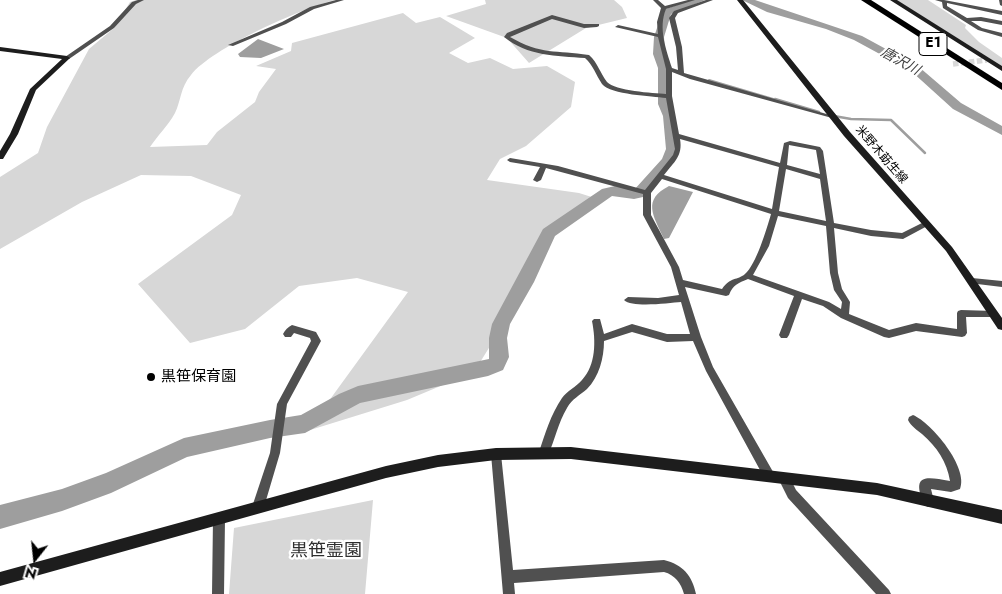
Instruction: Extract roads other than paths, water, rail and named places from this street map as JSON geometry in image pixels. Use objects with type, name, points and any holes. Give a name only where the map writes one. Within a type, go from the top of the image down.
[{"type":"highway","name":"E1","points":[[865,0],[1002,87]]},
{"type":"highway","name":"E1","points":[[877,0],[1002,77]]},
{"type":"street","points":[[0,156],[14,134],[33,89],[67,58],[112,27],[134,3],[142,0]]},
{"type":"street","points":[[232,45],[284,23],[312,8],[342,0]]},
{"type":"street","points":[[655,0],[664,8]]},
{"type":"street","points":[[693,0],[664,8],[659,18],[664,59],[669,70],[669,96],[678,149],[647,193],[647,215],[675,267],[696,337],[708,368],[770,477]]},
{"type":"street","points":[[681,74],[679,47],[672,18],[676,12],[711,0]]},
{"type":"street","name":"米野木莇生線","points":[[740,0],[883,176],[949,249],[1002,326]]},
{"type":"street","points":[[893,0],[1002,69]]},
{"type":"street","points":[[937,0],[1002,13]]},
{"type":"street","points":[[1001,0],[1002,5]]},
{"type":"street","points":[[944,2],[945,7],[982,30],[1002,35]]},
{"type":"street","points":[[982,2],[982,9]]},
{"type":"street","points":[[597,25],[584,26],[552,17],[508,34],[507,37],[536,52],[587,56],[594,63],[606,84],[615,89],[669,96]]},
{"type":"street","points":[[966,20],[981,19],[1002,23]]},
{"type":"street","points":[[618,27],[661,36]]},
{"type":"street","points":[[0,49],[67,58]]},
{"type":"street","points":[[669,70],[834,117]]},
{"type":"street","points":[[677,136],[824,178]]},
{"type":"street","points":[[680,282],[726,293],[726,289],[733,282],[748,276],[756,265],[775,213],[786,144],[818,148],[824,178],[834,273],[838,290],[846,302],[844,316]]},
{"type":"street","points":[[510,160],[588,176],[605,183],[647,193]]},
{"type":"street","points":[[537,180],[544,166]]},
{"type":"street","points":[[660,176],[775,213],[871,233],[903,236],[927,224]]},
{"type":"street","points":[[748,276],[826,304],[844,316],[888,334],[916,327],[962,333],[961,313],[994,314]]},
{"type":"street","points":[[972,281],[1002,284]]},
{"type":"street","points":[[784,335],[799,294]]},
{"type":"street","points":[[628,300],[658,301],[684,298]]},
{"type":"street","points":[[544,452],[557,417],[568,398],[586,383],[591,376],[600,339],[597,321]]},
{"type":"street","points":[[600,339],[632,328],[667,338],[696,337]]},
{"type":"street","points":[[258,507],[274,452],[282,404],[316,341],[313,334],[292,329],[288,334]]},
{"type":"street","points":[[913,420],[931,434],[944,449],[955,476],[956,485],[950,487],[927,483],[924,485],[928,501]]},
{"type":"street","points":[[0,580],[386,472],[438,461],[496,454],[544,452],[592,455],[878,489],[1002,517]]},
{"type":"street","points":[[496,454],[509,594]]},
{"type":"street","points":[[784,478],[792,494],[885,594]]},
{"type":"street","points":[[218,594],[219,519]]},
{"type":"street","points":[[507,577],[664,566],[673,568],[686,580],[690,594]]},
{"type":"waterway","points":[[0,517],[62,500],[111,482],[184,448],[270,429],[305,424],[358,395],[488,368],[496,364],[499,357],[498,338],[501,324],[525,282],[549,233],[607,192],[615,191],[638,194],[668,160],[673,149],[669,116],[664,104],[664,68],[659,54],[659,37],[667,12],[700,0]]},
{"type":"waterway","name":"唐沢川","points":[[747,0],[771,10],[830,27],[858,38],[915,69],[957,106],[1002,131]]},
{"type":"waterway","points":[[661,63],[668,66]]},
{"type":"waterway","points":[[709,80],[780,101]]},
{"type":"waterway","points":[[775,99],[819,112]]},
{"type":"waterway","points":[[834,116],[851,119],[891,120],[925,153]]},
{"type":"tunnel","points":[[953,64],[987,60]]},
{"type":"place","name":"黒笹保育園","points":[[151,377]]},
{"type":"park label","name":"黒笹霊園","points":[[326,552]]}]
